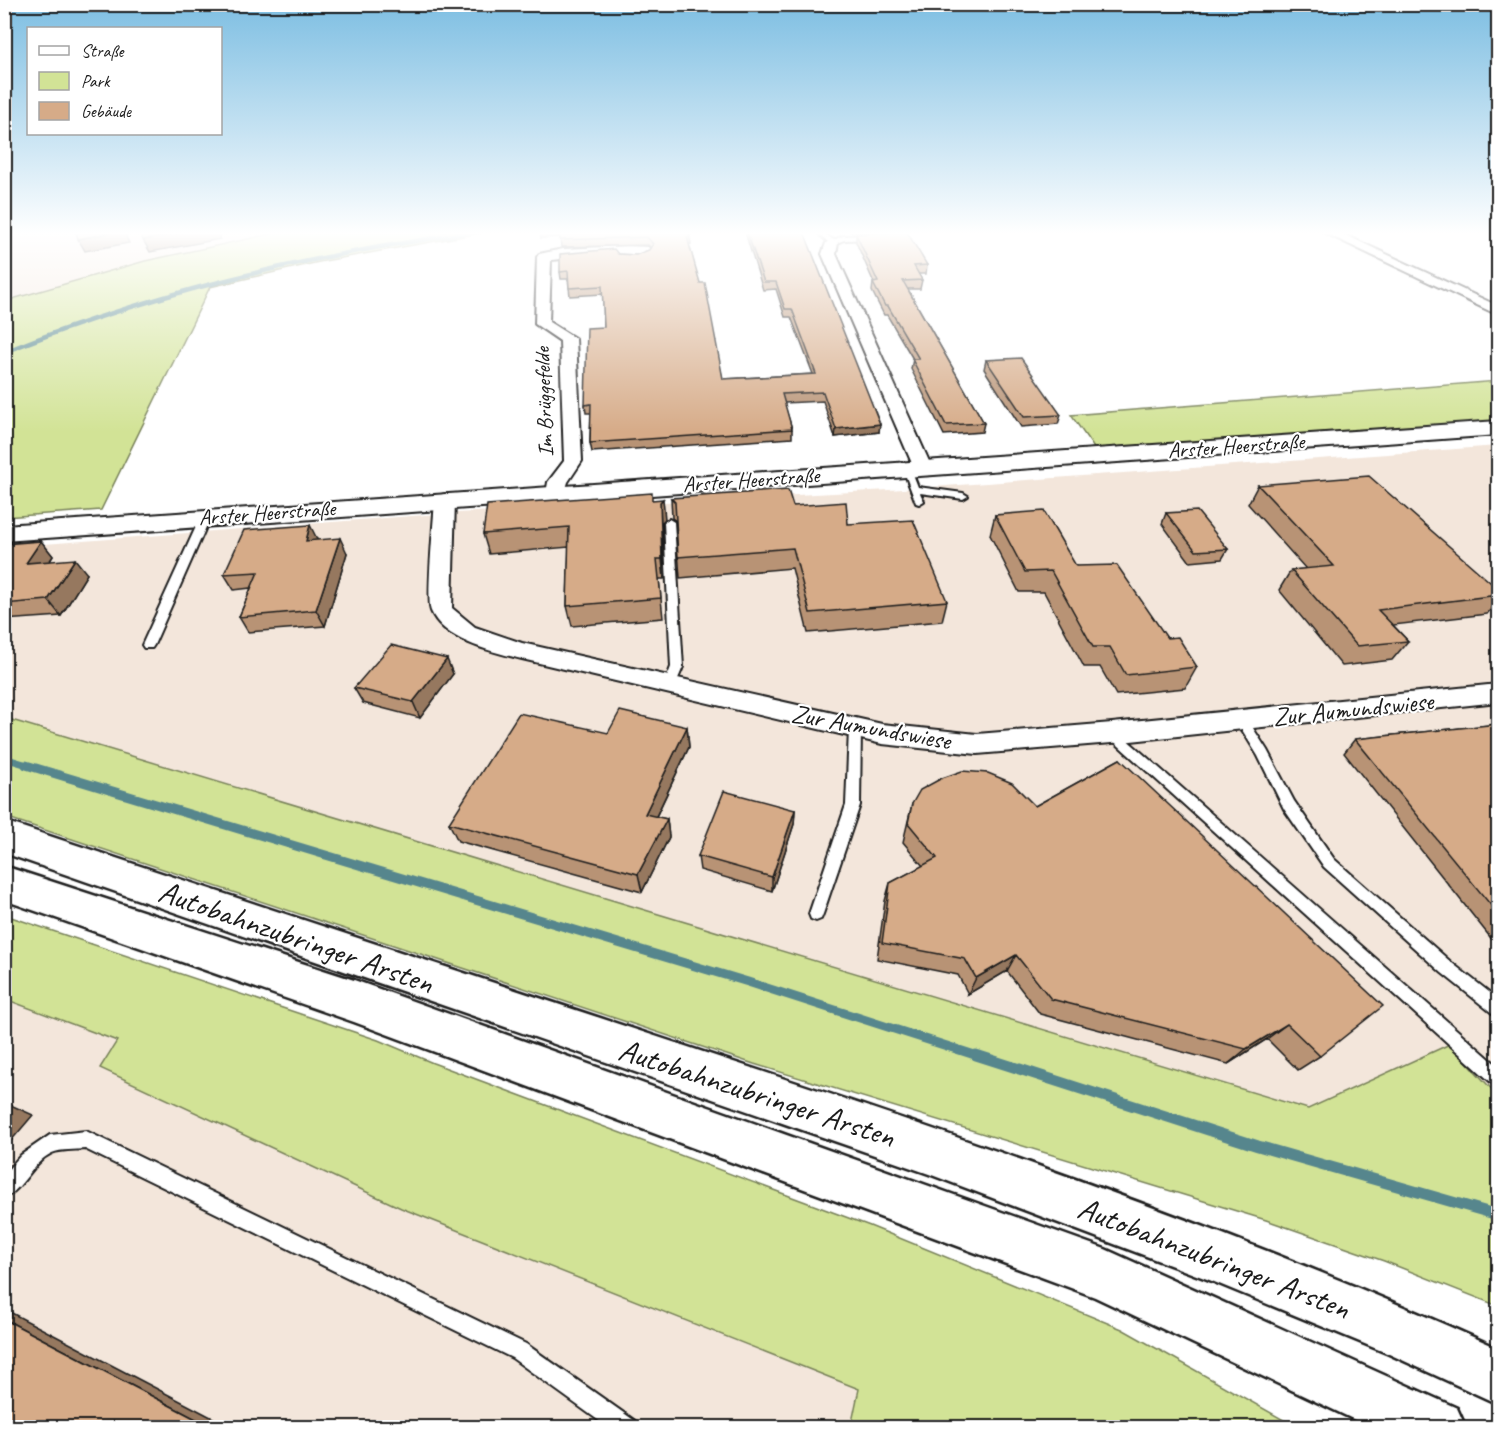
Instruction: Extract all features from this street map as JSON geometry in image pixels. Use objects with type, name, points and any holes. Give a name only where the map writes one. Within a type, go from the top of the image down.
[{"type":"highway","name":"Autobahnzubringer Arsten","points":[[4,837],[929,1150],[1207,1253],[1408,1335],[1498,1376]]},
{"type":"highway","name":"Autobahnzubringer Arsten","points":[[4,883],[354,1001],[1094,1271],[1349,1385],[1437,1428]]},
{"type":"street","name":"Im Brüggefelde","points":[[543,299],[542,324],[568,339],[573,460],[558,482],[556,494]]},
{"type":"street","points":[[846,299],[915,475]]},
{"type":"street","points":[[1472,299],[1498,311]]},
{"type":"street","name":"Arster Heerstraße","points":[[4,533],[445,500],[915,475],[1498,428]]},
{"type":"street","name":"Zur Aumundswiese","points":[[445,500],[441,609],[451,623],[472,637],[882,734],[977,744],[1112,734],[1498,693]]},
{"type":"lane","points":[[915,475],[963,496]]},
{"type":"lane","points":[[915,475],[919,501]]},
{"type":"lane","points":[[148,645],[205,518]]},
{"type":"lane","points":[[669,522],[677,667],[670,685]]},
{"type":"lane","points":[[1242,720],[1263,753],[1289,805],[1329,862],[1447,968],[1498,1008]]},
{"type":"lane","points":[[816,914],[853,805],[855,729]]},
{"type":"lane","points":[[1112,734],[1498,1077]]},
{"type":"lane","points":[[4,1189],[27,1161],[50,1144],[86,1140],[519,1351],[628,1428]]},
{"type":"shaded area","points":[[1498,446],[1498,1096],[1450,1044],[1308,1109],[5,718],[5,547],[438,514],[889,490]]},
{"type":"shaded area","points":[[4,999],[117,1041],[100,1068],[401,1208],[859,1389],[851,1427],[5,1427]]},
{"type":"green space","points":[[13,299],[204,299],[101,510],[5,517],[5,301]]},
{"type":"green space","points":[[1498,381],[1498,424],[1096,451],[1071,415]]},
{"type":"green space","points":[[5,718],[1308,1109],[1450,1044],[1498,1096],[1498,1306],[1384,1261],[1266,1220],[754,1064],[5,817]]},
{"type":"green space","points":[[5,915],[378,1040],[433,1063],[870,1226],[1122,1329],[1296,1427],[851,1427],[859,1389],[401,1208],[100,1068],[117,1041],[5,999]]},
{"type":"building","points":[[603,299],[708,299],[723,379],[816,374],[792,309],[785,309],[782,299],[830,299],[880,424],[836,429],[823,392],[782,394],[792,429],[590,443],[591,404],[585,405],[587,328],[604,327]]},
{"type":"building","points":[[881,299],[913,299],[984,423],[946,425],[912,359],[919,359],[888,306],[885,306]]},
{"type":"building","points":[[1021,358],[1061,415],[1024,417],[986,360]]},
{"type":"building","points":[[1369,476],[1498,589],[1498,595],[1378,610],[1408,641],[1357,646],[1291,570],[1334,566],[1258,485]]},
{"type":"building","points":[[788,490],[793,506],[846,502],[848,524],[913,520],[947,601],[810,613],[793,548],[678,557],[675,502],[671,498]]},
{"type":"building","points":[[652,493],[652,500],[663,499],[660,502],[662,559],[657,559],[661,598],[567,606],[569,527],[483,534],[487,505]]},
{"type":"building","points":[[1044,511],[1076,566],[1117,565],[1167,638],[1178,637],[1197,667],[1126,675],[1110,647],[1093,647],[1051,571],[1025,572],[995,515]]},
{"type":"building","points":[[1197,511],[1228,549],[1196,551],[1166,513]]},
{"type":"building","points":[[310,525],[306,541],[340,538],[316,610],[239,617],[258,572],[224,574],[244,530]]},
{"type":"building","points":[[41,541],[26,563],[75,559],[48,600],[4,604],[4,544]]},
{"type":"building","points":[[391,645],[447,659],[413,702],[354,688]]},
{"type":"building","points":[[620,711],[687,727],[645,814],[667,819],[638,874],[449,823],[519,713],[608,733]]},
{"type":"building","points":[[1498,724],[1498,914],[1355,739]]},
{"type":"building","points":[[1120,759],[1383,1006],[1320,1056],[1287,1024],[1246,1049],[1051,999],[1016,955],[976,978],[965,959],[882,943],[890,883],[937,858],[908,823],[912,804],[920,790],[942,778],[962,771],[988,773],[1012,783],[1035,806]]},
{"type":"building","points":[[724,791],[795,810],[772,877],[698,856]]},
{"type":"building","points":[[4,1102],[11,1105],[4,1113]]},
{"type":"building","points":[[4,1319],[213,1428],[4,1428]]},
{"type":"waterway","points":[[4,352],[158,299]]},
{"type":"waterway","points":[[4,758],[31,766]]},
{"type":"waterway","points":[[26,765],[748,982],[981,1057]]},
{"type":"waterway","points":[[976,1055],[1258,1146],[1498,1215]]}]
